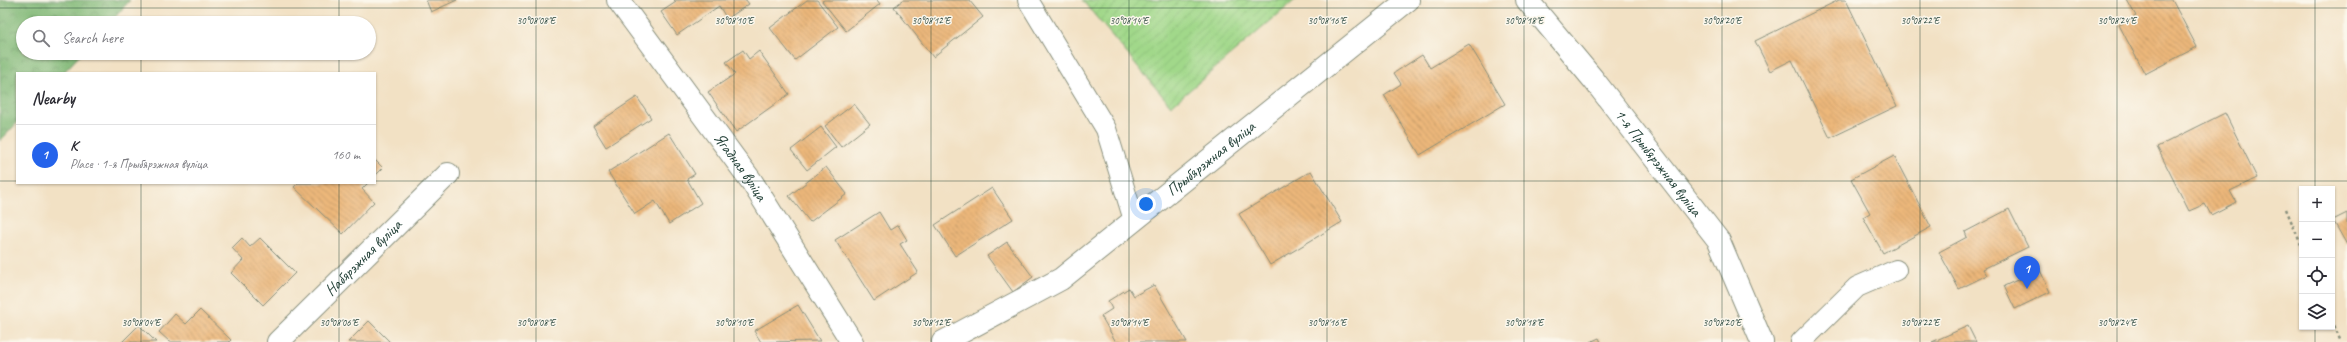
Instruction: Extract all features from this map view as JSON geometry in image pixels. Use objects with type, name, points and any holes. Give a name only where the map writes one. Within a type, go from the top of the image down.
[{"type":"street","name":"Ягадная вуліца","points":[[618,0],[752,182],[852,342]]},
{"type":"street","name":"Прыбярэжная вуліца","points":[[943,342],[1061,279],[1408,0]]},
{"type":"street","name":"1-я Прыбярэжная вуліца","points":[[1527,0],[1593,79],[1719,241],[1762,342]]},
{"type":"street","name":"Набярэжная вуліца","points":[[278,342],[448,174]]},
{"type":"lane","points":[[1028,0],[1106,129],[1134,220]]},
{"type":"lane","points":[[1801,342],[1857,287],[1896,270]]},
{"type":"path","points":[[2286,209],[2299,240]]},
{"type":"path","points":[[2335,327],[2341,342]]},
{"type":"green space","points":[[0,0],[130,0],[116,16],[16,16],[16,60],[75,60],[64,72],[16,72],[16,124],[0,141]]},
{"type":"green space","points":[[1082,0],[1295,0],[1171,106]]},
{"type":"building","points":[[426,0],[457,0],[431,12]]},
{"type":"building","points":[[674,0],[746,0],[749,4],[727,19],[719,6],[677,35],[661,12],[676,2]]},
{"type":"building","points":[[807,0],[817,0],[838,27],[795,60],[770,28]]},
{"type":"building","points":[[877,0],[880,4],[846,31],[822,1]]},
{"type":"building","points":[[903,0],[969,0],[983,17],[933,57],[894,7]]},
{"type":"building","points":[[1839,0],[1846,0],[1897,106],[1830,138],[1792,60],[1770,71],[1755,41]]},
{"type":"building","points":[[2127,0],[2172,0],[2197,47],[2145,74],[2119,25],[2136,16]]},
{"type":"building","points":[[1469,44],[1505,104],[1420,155],[1384,95],[1401,84],[1394,73],[1422,55],[1430,68]]},
{"type":"building","points":[[743,50],[749,59],[759,51],[789,94],[736,132],[708,92],[735,74],[726,62]]},
{"type":"building","points":[[637,97],[651,118],[606,147],[593,126]]},
{"type":"building","points":[[854,104],[870,124],[841,147],[825,126]]},
{"type":"building","points":[[2225,113],[2257,178],[2230,191],[2236,202],[2211,215],[2205,204],[2189,211],[2157,147]]},
{"type":"building","points":[[821,127],[836,147],[807,170],[791,150]]},
{"type":"building","points":[[669,133],[695,174],[687,179],[701,203],[669,224],[655,201],[635,214],[608,172]]},
{"type":"building","points":[[1894,156],[1931,227],[1883,253],[1863,217],[1870,213],[1851,179]]},
{"type":"building","points":[[376,161],[383,168],[376,175]]},
{"type":"building","points":[[826,167],[847,194],[810,222],[789,196]]},
{"type":"building","points":[[1311,171],[1342,222],[1270,265],[1239,214]]},
{"type":"building","points":[[297,184],[367,184],[362,189],[374,202],[343,234],[294,187]]},
{"type":"building","points":[[992,188],[1013,219],[955,256],[935,225]]},
{"type":"building","points":[[2009,209],[2028,247],[1983,269],[1987,275],[1959,289],[1939,252],[1967,237],[1965,232]]},
{"type":"building","points":[[879,212],[890,230],[898,225],[907,240],[900,244],[918,272],[874,301],[835,240]]},
{"type":"building","points":[[2347,213],[2347,245],[2335,224],[2335,219]]},
{"type":"building","points":[[242,238],[250,247],[260,238],[295,273],[263,305],[231,273],[243,260],[232,248]]},
{"type":"building","points":[[1007,242],[1033,277],[1013,292],[987,256]]},
{"type":"building","points":[[2040,270],[2050,292],[2015,309],[2004,286]]},
{"type":"building","points":[[1154,285],[1187,342],[1116,342],[1101,316],[1112,309],[1108,301],[1129,288],[1134,296]]},
{"type":"building","points":[[798,305],[820,341],[761,342],[754,331]]},
{"type":"building","points":[[200,310],[231,340],[229,342],[170,342],[159,332],[175,314],[186,324]]},
{"type":"building","points":[[369,321],[390,342],[348,342]]},
{"type":"building","points":[[139,325],[156,342],[122,342]]},
{"type":"building","points":[[1968,326],[1976,342],[1932,342]]},
{"type":"building","points":[[1599,338],[1601,342],[1590,342]]},
{"type":"place","name":"К","points":[[2027,289]]}]
